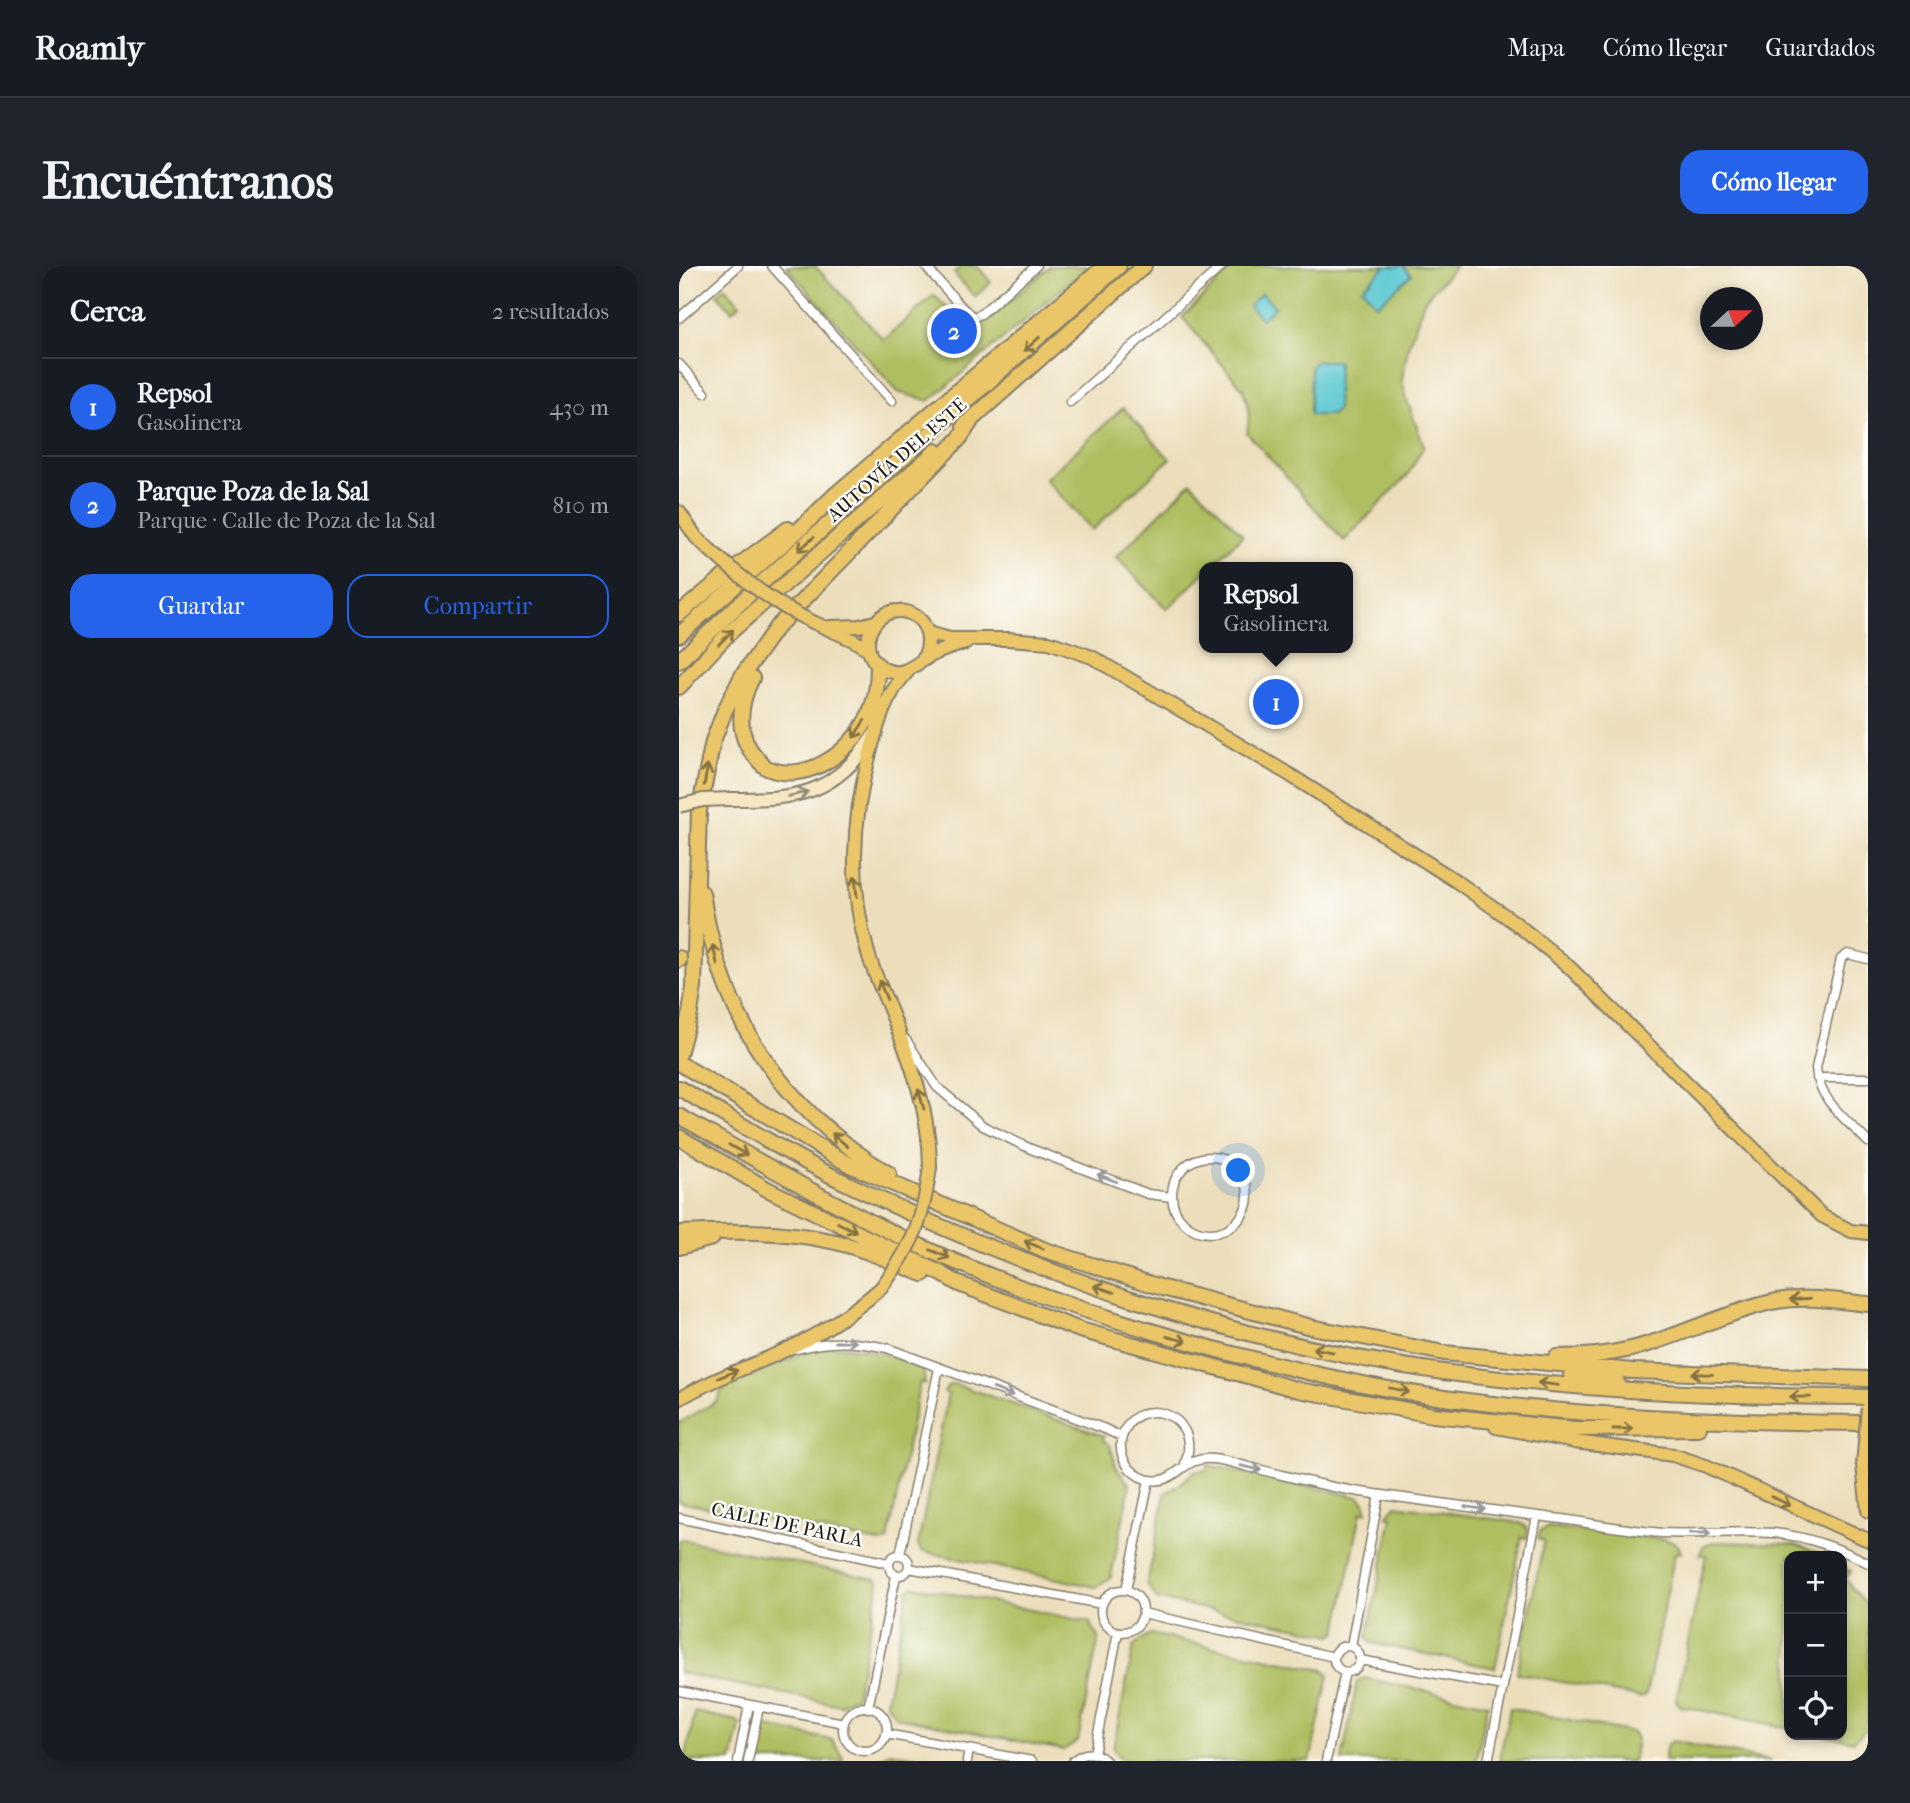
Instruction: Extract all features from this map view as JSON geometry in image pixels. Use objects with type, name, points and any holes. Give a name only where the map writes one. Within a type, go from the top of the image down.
[{"type":"highway","points":[[679,635],[838,493],[1105,266]]},
{"type":"highway","name":"AUTOVÍA DEL ESTE","points":[[679,661],[756,588],[1119,266]]},
{"type":"highway","name":"AUTOVÍA DEL ESTE","points":[[679,687],[728,634],[1144,266]]},
{"type":"highway","points":[[679,1054],[694,987],[699,811],[713,741],[725,710],[743,676],[776,628],[960,438],[971,421]]},
{"type":"highway","points":[[682,610],[838,493]]},
{"type":"highway","points":[[830,572],[761,662],[745,691],[740,723],[751,752],[765,767],[780,771],[799,772],[818,767],[857,735],[871,709],[878,664]]},
{"type":"highway","points":[[696,857],[705,916],[720,972],[739,1016],[778,1079],[807,1112],[848,1148],[938,1205]]},
{"type":"highway","points":[[679,1063],[850,1164]]},
{"type":"highway","points":[[679,1086],[761,1128],[1045,1250],[1163,1288],[1311,1327],[1385,1343],[1680,1393]]},
{"type":"highway","points":[[679,1086],[840,1180],[943,1228],[1060,1274],[1156,1307],[1307,1347],[1430,1370],[1577,1388],[1868,1397]]},
{"type":"highway","points":[[679,1116],[825,1199],[934,1252],[1052,1299],[1150,1332],[1303,1372],[1436,1397],[1597,1413],[1680,1419],[1868,1423]]},
{"type":"highway","points":[[679,1126],[768,1189]]},
{"type":"highway","points":[[679,1137],[768,1189],[942,1273],[959,1284],[1080,1331],[1299,1390],[1433,1415],[1575,1429],[1681,1429],[1807,1422]]},
{"type":"highway","points":[[679,1233],[785,1234],[831,1241],[877,1255],[941,1281],[959,1284]]},
{"type":"highway","points":[[679,1247],[741,1233]]},
{"type":"highway","points":[[1385,1343],[1510,1355],[1579,1357],[1631,1349],[1774,1301],[1809,1298],[1868,1304]]},
{"type":"highway","points":[[1484,1358],[1633,1371],[1868,1379]]},
{"type":"main road","points":[[679,512],[696,537],[766,596],[793,613],[869,650]]},
{"type":"main road","points":[[908,671],[895,672],[878,664],[867,641],[870,628],[875,622],[888,613],[903,611],[916,617],[928,633],[928,651],[923,660]]},
{"type":"main road","points":[[821,625],[859,626],[875,622]]},
{"type":"main road","points":[[928,633],[950,639],[1049,642],[1092,657],[1290,775],[1456,881],[1514,922],[1566,964],[1822,1216],[1851,1231],[1868,1233]]},
{"type":"main road","points":[[679,1399],[703,1385],[779,1353],[857,1308],[881,1288],[904,1258],[917,1230],[926,1199],[930,1136],[924,1108],[898,1027],[868,954],[857,903],[855,870],[859,808],[876,731],[891,690],[908,671],[923,660],[956,645],[977,640]]},
{"type":"main road","points":[[679,806],[703,800],[786,797],[807,792],[826,784],[845,771],[860,756],[876,731]]},
{"type":"main road","points":[[1868,1408],[1863,1465],[1868,1511]]},
{"type":"main road","points":[[1433,1415],[1575,1442],[1673,1455],[1706,1466],[1868,1539]]},
{"type":"street","points":[[679,318],[737,266]]},
{"type":"street","points":[[772,266],[892,401]]},
{"type":"street","points":[[925,266],[967,313],[974,317],[981,314],[1036,266]]},
{"type":"street","points":[[1070,402],[1222,266]]},
{"type":"street","points":[[679,364],[705,393]]},
{"type":"street","points":[[1868,959],[1849,954],[1841,959],[1818,1058],[1817,1078],[1828,1101],[1868,1142]]},
{"type":"street","points":[[898,1027],[937,1087],[983,1126],[1031,1150],[1148,1194],[1172,1197]]},
{"type":"street","points":[[1817,1078],[1868,1079]]},
{"type":"street","points":[[1212,1156],[1235,1166],[1243,1176],[1247,1188],[1243,1213],[1228,1228],[1218,1232],[1197,1231],[1187,1226],[1174,1208],[1172,1197],[1173,1184],[1179,1172],[1188,1163],[1212,1156]]},
{"type":"street","points":[[779,1353],[822,1342],[854,1341],[887,1348],[1122,1437]]},
{"type":"street","points":[[900,1555],[939,1368]]},
{"type":"street","points":[[1145,1413],[1168,1414],[1178,1420],[1189,1441],[1185,1464],[1170,1478],[1149,1480],[1139,1476],[1124,1460],[1121,1448],[1127,1427],[1145,1413]]},
{"type":"street","points":[[1185,1464],[1212,1458],[1358,1492],[1662,1533],[1773,1533],[1808,1540],[1868,1563]]},
{"type":"street","points":[[1126,1590],[1149,1480]]},
{"type":"street","points":[[1351,1646],[1379,1495]]},
{"type":"street","points":[[1488,1761],[1537,1516]]},
{"type":"street","name":"CALLE DE PARLA","points":[[679,1518],[888,1563]]},
{"type":"street","points":[[900,1555],[907,1559],[909,1567],[905,1574],[896,1576],[890,1572],[888,1563],[894,1556],[900,1555]]},
{"type":"street","points":[[909,1567],[1102,1604]]},
{"type":"street","points":[[868,1708],[896,1576]]},
{"type":"street","points":[[1126,1590],[1137,1596],[1143,1613],[1137,1626],[1118,1632],[1102,1618],[1102,1604],[1109,1594],[1126,1590]]},
{"type":"street","points":[[1143,1613],[1334,1657]]},
{"type":"street","points":[[1094,1754],[1118,1632]]},
{"type":"street","points":[[1351,1646],[1357,1650],[1360,1660],[1357,1668],[1345,1672],[1336,1667],[1334,1657],[1340,1648],[1351,1646]]},
{"type":"street","points":[[1360,1660],[1503,1686]]},
{"type":"street","points":[[1326,1761],[1345,1672]]},
{"type":"street","points":[[679,1691],[844,1723]]},
{"type":"street","points":[[738,1761],[749,1705]]},
{"type":"street","points":[[748,1761],[759,1707]]},
{"type":"street","points":[[868,1708],[881,1715],[886,1724],[886,1734],[879,1747],[870,1751],[859,1751],[850,1746],[844,1738],[844,1723],[853,1711],[868,1708]]},
{"type":"street","points":[[886,1734],[969,1750],[980,1756],[1032,1761]]},
{"type":"street","points":[[967,1761],[969,1750]]},
{"type":"street","points":[[857,1761],[859,1751]]},
{"type":"street","points":[[1073,1761],[1082,1754],[1094,1754],[1106,1761]]},
{"type":"green space","points":[[786,266],[815,266],[884,340],[934,295],[964,325],[972,328],[990,319],[1050,266],[1089,266],[929,401],[898,392]]},
{"type":"green space","points":[[961,266],[977,266],[991,282],[975,297],[954,273]]},
{"type":"green space","points":[[1234,266],[1456,266],[1425,299],[1408,347],[1402,379],[1406,398],[1424,446],[1408,475],[1344,541],[1247,433],[1248,410],[1242,388],[1182,317]]},
{"type":"green space","points":[[725,287],[740,304],[732,311],[717,294]]},
{"type":"green space","points":[[1123,408],[1170,459],[1092,530],[1045,479]]},
{"type":"green space","points":[[1191,482],[1243,535],[1215,562],[1199,562],[1199,578],[1167,609],[1116,557]]},
{"type":"green space","points":[[832,1346],[877,1352],[920,1368],[924,1373],[925,1384],[920,1382],[888,1540],[883,1543],[679,1502],[679,1423],[717,1401],[727,1386],[807,1352]]},
{"type":"green space","points":[[955,1384],[1104,1436],[1103,1440],[1110,1445],[1116,1466],[1130,1485],[1111,1577],[1096,1587],[921,1551],[918,1545],[948,1394],[944,1392],[949,1385]]},
{"type":"green space","points":[[1208,1465],[1359,1497],[1364,1502],[1367,1512],[1361,1512],[1337,1632],[1332,1635],[1157,1599],[1147,1584],[1165,1493],[1193,1472],[1207,1470]]},
{"type":"green space","points":[[1396,1505],[1521,1523],[1527,1528],[1528,1538],[1522,1537],[1495,1668],[1371,1643],[1367,1637],[1392,1517],[1386,1516]]},
{"type":"green space","points":[[1548,1527],[1665,1539],[1679,1547],[1681,1553],[1675,1553],[1646,1694],[1641,1698],[1517,1673],[1544,1540],[1538,1539],[1540,1531]]},
{"type":"green space","points":[[679,1539],[876,1579],[879,1584],[856,1696],[840,1705],[679,1673]]},
{"type":"green space","points":[[1712,1542],[1793,1544],[1813,1551],[1784,1551],[1784,1727],[1680,1706],[1676,1700],[1706,1555],[1700,1555],[1702,1548]]},
{"type":"green space","points":[[1847,1581],[1868,1607],[1868,1728],[1853,1741],[1847,1740]]},
{"type":"green space","points":[[914,1586],[1089,1622],[1099,1637],[1078,1741],[1063,1750],[896,1717],[886,1702],[908,1590]]},
{"type":"green space","points":[[1150,1634],[1324,1670],[1329,1675],[1310,1761],[1122,1761],[1113,1748],[1134,1645]]},
{"type":"green space","points":[[1364,1678],[1488,1704],[1476,1761],[1342,1761],[1357,1682]]},
{"type":"green space","points":[[1510,1708],[1634,1733],[1637,1739],[1633,1761],[1499,1761]]},
{"type":"green space","points":[[695,1712],[737,1721],[740,1725],[732,1761],[685,1761]]},
{"type":"green space","points":[[763,1726],[832,1740],[843,1757],[842,1761],[753,1761],[759,1729]]},
{"type":"green space","points":[[1672,1741],[1771,1761],[1664,1761],[1667,1744]]},
{"type":"green space","points":[[890,1752],[935,1761],[877,1761]]},
{"type":"water","points":[[1386,266],[1403,266],[1411,275],[1377,305],[1362,288]]},
{"type":"water","points":[[1262,293],[1275,307],[1262,319],[1249,305]]},
{"type":"water","points":[[1316,361],[1338,361],[1337,410],[1332,415],[1310,415],[1311,366]]},
{"type":"place","name":"Parque Poza de la Sal","points":[[954,331]]},
{"type":"place","name":"Repsol","points":[[1276,702]]}]
